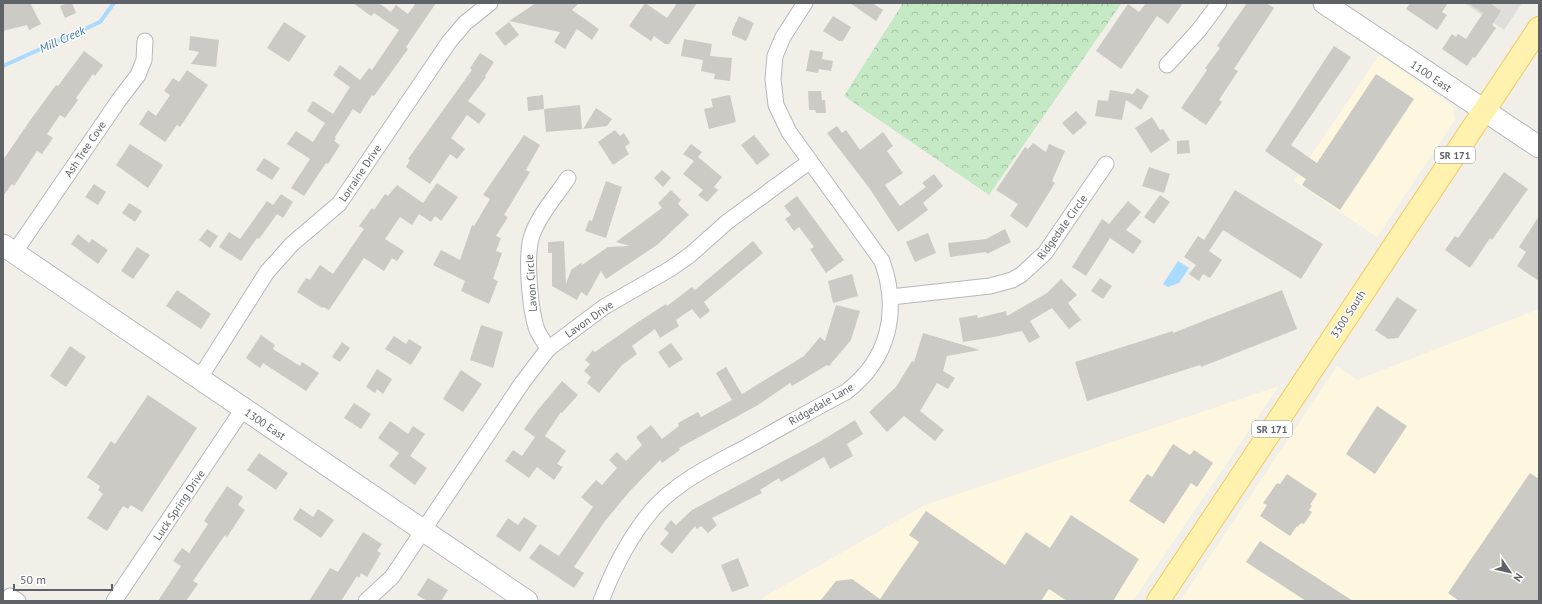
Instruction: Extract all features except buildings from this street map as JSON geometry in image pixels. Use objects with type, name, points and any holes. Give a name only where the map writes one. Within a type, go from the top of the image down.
[{"type":"main road","name":"1100 East","points":[[1324,3],[1539,148]]},
{"type":"main road","name":"3300 South","points":[[1158,601],[1539,28]]},
{"type":"main road","name":"1300 East","points":[[9,249],[423,532],[527,601]]},
{"type":"street","name":"Ridgedale Lane","points":[[601,601],[613,570],[631,538],[654,509],[672,492],[696,475],[846,392],[865,376],[877,358],[885,338],[890,320],[890,297],[886,273],[878,256],[810,162],[781,118],[776,105],[773,79],[778,48],[788,29],[805,3]]},
{"type":"street","points":[[1167,65],[1203,25],[1219,3]]},
{"type":"street","name":"Lorraine Drive","points":[[199,378],[267,272],[292,244],[339,204],[449,42],[481,5]]},
{"type":"street","name":"Ash Tree Cove","points":[[9,249],[143,68],[145,41]]},
{"type":"street","name":"Lavon Drive","points":[[366,601],[392,577],[522,382],[548,348],[604,307],[690,255],[727,222],[810,162]]},
{"type":"street","name":"Ridgedale Circle","points":[[890,297],[990,286],[1012,280],[1022,275],[1046,253],[1106,164]]},
{"type":"street","name":"Lavon Circle","points":[[548,348],[538,330],[534,317],[528,255],[529,244],[535,226],[568,178]]},
{"type":"street","name":"Luck Spring Drive","points":[[114,601],[243,409]]},
{"type":"shaded area","points":[[1464,3],[1522,3],[1504,30]]},
{"type":"shaded area","points":[[1379,55],[1453,106],[1455,120],[1377,237],[1294,181]]},
{"type":"shaded area","points":[[1539,309],[1539,601],[1180,601],[1337,366],[1357,380]]},
{"type":"shaded area","points":[[1279,386],[1133,601],[761,601],[764,597],[925,505]]},
{"type":"green space","points":[[903,3],[1121,4],[989,195],[844,96]]},
{"type":"water","points":[[1178,261],[1189,268],[1179,283],[1168,287],[1163,284]]},
{"type":"waterway","name":"Mill Creek","points":[[3,66],[100,22],[114,3]]}]
